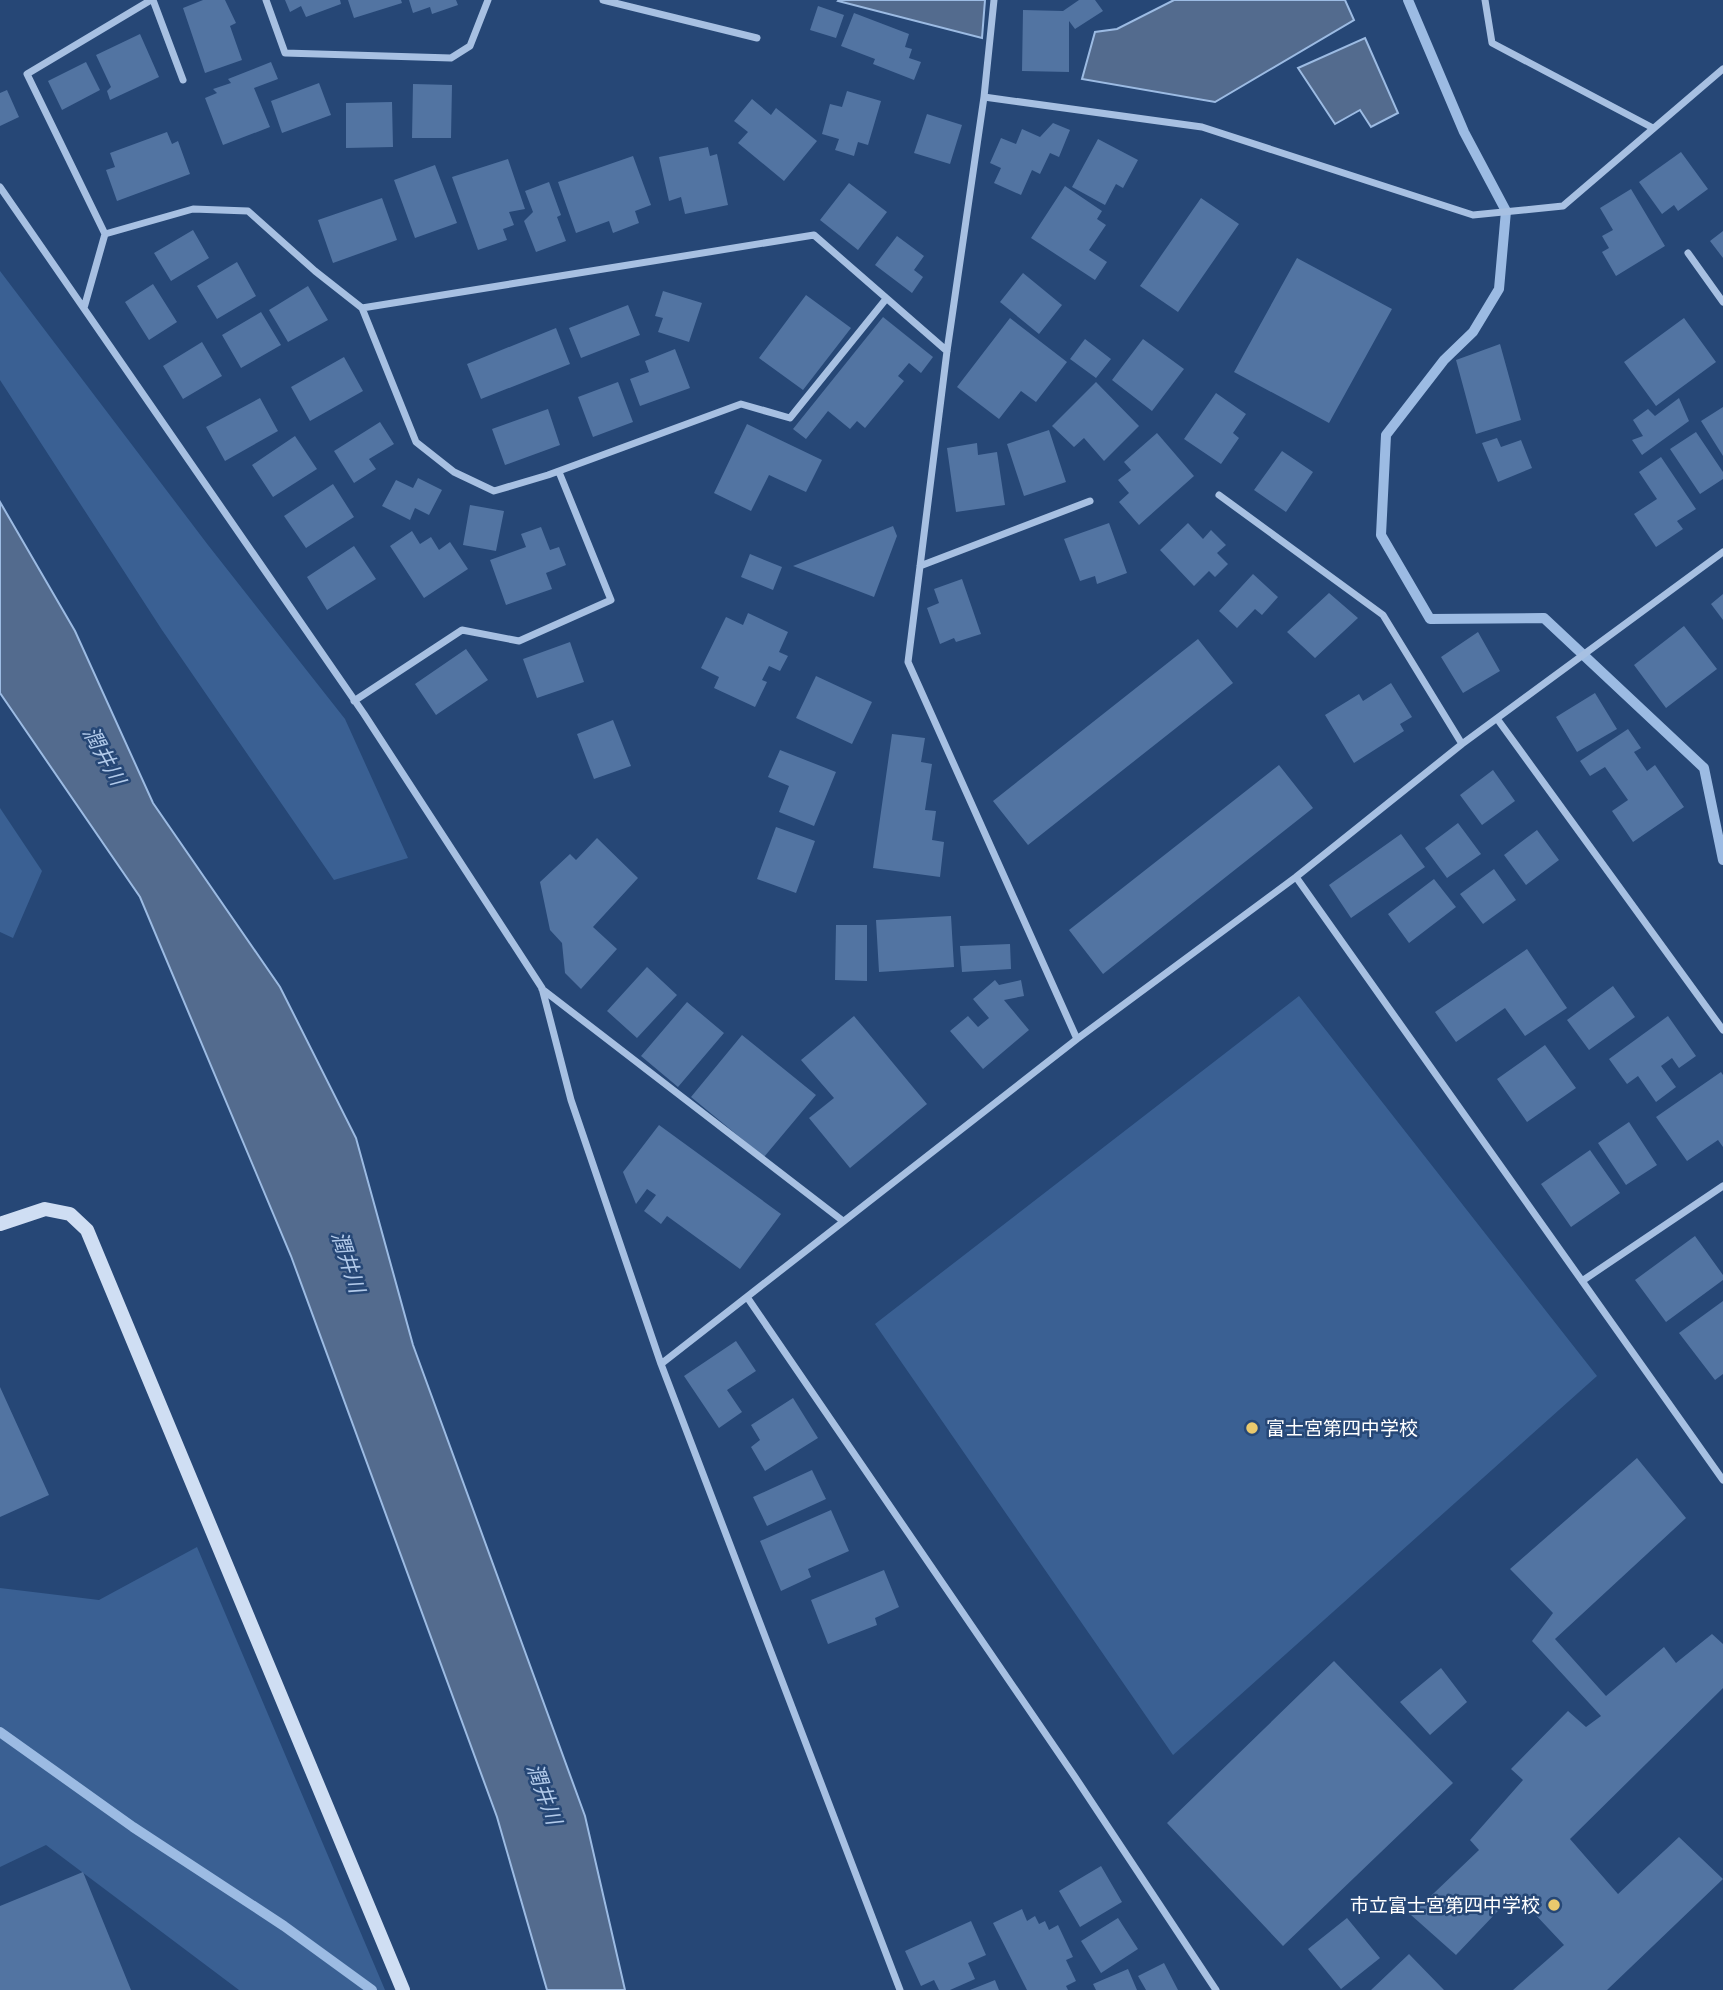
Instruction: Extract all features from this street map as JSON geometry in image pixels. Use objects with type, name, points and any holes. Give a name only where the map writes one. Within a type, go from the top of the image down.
[{"type":"street","points":[[85,308],[105,234],[27,74],[152,0],[183,80]]},
{"type":"street","points":[[266,0],[285,53],[451,58],[470,46],[488,0]]},
{"type":"street","points":[[603,0],[757,38]]},
{"type":"street","points":[[994,0],[984,97],[947,351],[908,662],[1077,1039]]},
{"type":"street","points":[[1485,0],[1492,43],[1653,128]]},
{"type":"street","points":[[984,97],[1202,127],[1473,215],[1563,206],[1723,69]]},
{"type":"street","points":[[0,187],[354,701],[542,988],[843,1221]]},
{"type":"street","points":[[105,234],[194,209],[248,211],[314,271],[362,308],[416,442],[454,472],[494,491],[559,472],[741,404],[790,418],[886,299]]},
{"type":"street","points":[[362,308],[814,235],[947,351]]},
{"type":"street","points":[[1688,253],[1723,302]]},
{"type":"street","points":[[354,701],[462,630],[519,641],[611,600],[559,472]]},
{"type":"street","points":[[1219,495],[1383,615],[1462,744]]},
{"type":"street","points":[[920,566],[1090,500]]},
{"type":"street","points":[[662,1364],[1077,1039],[1296,877],[1462,744],[1723,552]]},
{"type":"street","points":[[1498,720],[1723,1030]]},
{"type":"street","points":[[1296,877],[1723,1480]]},
{"type":"street","points":[[542,988],[570,1100],[662,1364],[900,1990]]},
{"type":"street","points":[[1582,1281],[1723,1186]]},
{"type":"street","points":[[0,1224],[45,1209],[70,1214],[87,1230],[402,1990]]},
{"type":"street","points":[[747,1297],[1059,1754],[1216,1990]]},
{"type":"shaded area","points":[[0,271],[208,545],[345,719],[408,858],[334,880],[162,630],[0,380]]},
{"type":"shaded area","points":[[0,808],[42,871],[13,938],[0,932]]},
{"type":"shaded area","points":[[1299,996],[1597,1376],[1173,1755],[875,1324]]},
{"type":"shaded area","points":[[197,1547],[385,1990],[239,1990],[46,1845],[0,1867],[0,1588],[99,1600]]},
{"type":"water","points":[[839,0],[985,0],[982,38],[838,1]]},
{"type":"water","points":[[1174,0],[1345,0],[1354,20],[1215,102],[1082,79],[1095,32],[1117,29]]},
{"type":"water","points":[[1365,38],[1398,113],[1371,127],[1360,110],[1335,124],[1298,68]]},
{"type":"water","name":"潤井川","points":[[0,502],[75,631],[153,803],[280,987],[356,1138],[413,1345],[585,1816],[625,1990],[547,1990],[497,1817],[291,1256],[140,897],[0,693]]},
{"type":"building","points":[[203,0],[225,0],[236,23],[230,26],[242,60],[205,73],[183,8]]},
{"type":"building","points":[[285,0],[340,0],[341,4],[306,17],[301,6],[290,12]]},
{"type":"building","points":[[348,0],[401,0],[402,3],[354,18]]},
{"type":"building","points":[[409,0],[456,0],[458,5],[432,14],[430,7],[413,13]]},
{"type":"building","points":[[1079,0],[1095,0],[1103,11],[1075,29],[1069,21],[1069,72],[1022,71],[1023,10],[1063,11]]},
{"type":"building","points":[[818,6],[844,15],[836,38],[810,30]]},
{"type":"building","points":[[854,13],[909,34],[905,47],[912,49],[909,58],[921,62],[914,80],[873,64],[875,59],[841,46]]},
{"type":"building","points":[[140,34],[159,77],[110,100],[107,91],[111,87],[96,55]]},
{"type":"building","points":[[86,62],[100,90],[62,110],[48,81]]},
{"type":"building","points":[[271,62],[278,79],[254,88],[270,127],[223,145],[205,98],[217,93],[213,89],[231,83],[228,79]]},
{"type":"building","points":[[319,83],[331,115],[282,133],[271,101]]},
{"type":"building","points":[[413,84],[452,85],[451,138],[412,138]]},
{"type":"building","points":[[7,90],[19,117],[0,126],[0,93]]},
{"type":"building","points":[[847,91],[881,101],[868,145],[858,142],[854,156],[835,150],[839,139],[822,134],[830,104],[842,107]]},
{"type":"building","points":[[752,99],[771,115],[776,108],[817,141],[784,181],[738,143],[748,132],[734,121]]},
{"type":"building","points":[[392,102],[393,147],[346,148],[346,103]]},
{"type":"building","points":[[927,114],[962,125],[950,164],[914,153]]},
{"type":"building","points":[[1053,123],[1070,130],[1059,157],[1050,153],[1040,174],[1032,170],[1021,195],[994,183],[1001,168],[990,163],[1001,138],[1016,144],[1022,129],[1040,137]]},
{"type":"building","points":[[167,132],[172,144],[178,141],[190,174],[117,201],[106,170],[115,167],[110,153]]},
{"type":"building","points":[[1098,139],[1138,160],[1123,188],[1116,184],[1105,205],[1072,187]]},
{"type":"building","points":[[708,147],[710,156],[717,154],[728,205],[685,214],[681,197],[669,201],[659,157]]},
{"type":"building","points":[[1681,152],[1708,189],[1678,211],[1674,205],[1662,214],[1639,182]]},
{"type":"building","points":[[633,156],[651,205],[635,211],[639,223],[613,233],[609,221],[576,233],[558,182]]},
{"type":"building","points":[[508,159],[525,209],[509,212],[514,225],[503,229],[507,240],[478,250],[452,177]]},
{"type":"building","points":[[435,165],[457,223],[415,238],[394,180]]},
{"type":"building","points":[[549,182],[561,215],[557,217],[566,241],[536,252],[524,221],[533,212],[525,191]]},
{"type":"building","points":[[849,183],[887,212],[858,250],[820,220]]},
{"type":"building","points":[[1065,186],[1102,211],[1097,219],[1106,225],[1089,250],[1107,262],[1095,280],[1031,238]]},
{"type":"building","points":[[1631,189],[1665,246],[1616,276],[1602,252],[1609,248],[1602,236],[1613,230],[1600,208]]},
{"type":"building","points":[[382,198],[397,240],[333,263],[318,220]]},
{"type":"building","points":[[1201,198],[1239,224],[1178,312],[1140,286]]},
{"type":"building","points":[[193,230],[209,258],[171,281],[154,253]]},
{"type":"building","points":[[1723,231],[1723,258],[1710,241]]},
{"type":"building","points":[[897,236],[924,256],[914,270],[923,277],[912,293],[875,265]]},
{"type":"building","points":[[1297,258],[1392,309],[1329,423],[1234,372]]},
{"type":"building","points":[[237,262],[256,296],[217,319],[197,286]]},
{"type":"building","points":[[1023,273],[1062,305],[1039,334],[1000,302]]},
{"type":"building","points":[[153,284],[177,322],[149,340],[125,302]]},
{"type":"building","points":[[308,286],[328,320],[288,342],[269,310]]},
{"type":"building","points":[[663,291],[702,303],[689,342],[658,332],[663,318],[655,316]]},
{"type":"building","points":[[806,295],[851,328],[803,390],[759,358]]},
{"type":"building","points":[[628,305],[640,335],[581,358],[569,328]]},
{"type":"building","points":[[261,312],[281,345],[241,368],[222,335]]},
{"type":"building","points":[[883,317],[933,357],[921,373],[909,363],[898,376],[904,381],[865,428],[857,421],[850,429],[828,411],[806,439],[793,429]]},
{"type":"building","points":[[1010,318],[1067,362],[1036,402],[1021,391],[999,419],[957,387]]},
{"type":"building","points":[[1684,318],[1716,362],[1656,406],[1624,362]]},
{"type":"building","points":[[556,328],[570,364],[481,399],[467,364]]},
{"type":"building","points":[[1085,339],[1111,359],[1096,378],[1070,359]]},
{"type":"building","points":[[1143,339],[1184,369],[1152,411],[1112,380]]},
{"type":"building","points":[[202,342],[222,376],[183,399],[163,366]]},
{"type":"building","points":[[1500,344],[1521,420],[1476,434],[1456,360]]},
{"type":"building","points":[[675,349],[690,388],[640,406],[630,379],[649,372],[645,361]]},
{"type":"building","points":[[344,357],[363,391],[310,421],[291,387]]},
{"type":"building","points":[[618,382],[633,422],[593,437],[578,397]]},
{"type":"building","points":[[1096,382],[1139,426],[1104,461],[1084,438],[1074,447],[1052,426]]},
{"type":"building","points":[[1216,393],[1246,414],[1233,433],[1239,438],[1221,464],[1184,439]]},
{"type":"building","points":[[260,398],[278,431],[225,461],[206,427]]},
{"type":"building","points":[[1679,398],[1689,421],[1642,455],[1632,440],[1643,436],[1633,420],[1648,409],[1655,416]]},
{"type":"building","points":[[1723,407],[1723,456],[1701,421]]},
{"type":"building","points":[[548,409],[560,445],[505,465],[492,429]]},
{"type":"building","points":[[380,422],[394,444],[369,459],[376,469],[354,483],[334,451]]},
{"type":"building","points":[[747,424],[822,460],[806,492],[769,475],[751,511],[714,493]]},
{"type":"building","points":[[1049,430],[1066,482],[1024,496],[1007,444]]},
{"type":"building","points":[[1696,432],[1723,472],[1723,479],[1700,494],[1670,449]]},
{"type":"building","points":[[1157,433],[1194,476],[1139,525],[1119,502],[1129,493],[1118,480],[1131,470],[1124,462]]},
{"type":"building","points":[[295,436],[317,469],[273,497],[252,465]]},
{"type":"building","points":[[1497,438],[1501,447],[1521,440],[1532,468],[1498,482],[1482,443]]},
{"type":"building","points":[[977,443],[978,455],[997,452],[1005,505],[956,512],[947,448]]},
{"type":"building","points":[[1282,451],[1313,472],[1286,512],[1254,490]]},
{"type":"building","points":[[1661,457],[1696,509],[1677,521],[1683,529],[1656,547],[1634,514],[1657,499],[1639,472]]},
{"type":"building","points":[[418,478],[442,490],[429,515],[415,508],[410,520],[382,506],[396,480],[413,488]]},
{"type":"building","points":[[333,484],[354,517],[306,548],[284,516]]},
{"type":"building","points":[[470,505],[504,511],[496,551],[463,545]]},
{"type":"building","points":[[1109,523],[1127,573],[1097,584],[1095,576],[1080,581],[1064,539]]},
{"type":"building","points":[[1188,523],[1203,539],[1211,530],[1226,545],[1217,553],[1228,564],[1215,577],[1209,571],[1194,586],[1160,550]]},
{"type":"building","points":[[893,526],[897,536],[874,597],[793,566]]},
{"type":"building","points":[[541,527],[550,550],[559,547],[566,565],[546,573],[552,589],[506,605],[490,560],[526,547],[521,534]]},
{"type":"building","points":[[412,531],[420,544],[431,537],[439,550],[450,542],[468,569],[424,598],[390,546]]},
{"type":"building","points":[[354,546],[376,579],[327,610],[307,577]]},
{"type":"building","points":[[750,554],[782,567],[773,590],[741,577]]},
{"type":"building","points":[[1253,574],[1278,597],[1262,615],[1255,609],[1237,628],[1219,611]]},
{"type":"building","points":[[962,579],[981,634],[956,642],[954,638],[940,644],[927,608],[939,603],[934,589]]},
{"type":"building","points":[[1329,593],[1358,618],[1315,658],[1287,632]]},
{"type":"building","points":[[1723,594],[1723,620],[1711,604]]},
{"type":"building","points":[[748,613],[788,632],[779,652],[788,656],[780,671],[769,666],[762,680],[767,682],[755,707],[714,688],[719,677],[701,668],[726,617],[743,625]]},
{"type":"building","points":[[1684,626],[1717,669],[1666,708],[1634,665]]},
{"type":"building","points":[[1478,632],[1500,671],[1463,693],[1441,657]]},
{"type":"building","points":[[1198,639],[1233,683],[1028,845],[993,801]]},
{"type":"building","points":[[570,642],[584,682],[537,698],[523,659]]},
{"type":"building","points":[[466,649],[488,680],[436,715],[415,684]]},
{"type":"building","points":[[816,676],[872,702],[852,744],[796,718]]},
{"type":"building","points":[[1391,683],[1412,717],[1400,724],[1404,731],[1354,763],[1325,715],[1359,694],[1363,701]]},
{"type":"building","points":[[1595,693],[1617,729],[1577,752],[1556,717]]},
{"type":"building","points":[[613,720],[631,766],[594,779],[577,734]]},
{"type":"building","points":[[1628,729],[1641,748],[1634,752],[1647,771],[1655,765],[1684,807],[1633,842],[1612,811],[1628,800],[1605,767],[1590,776],[1580,761]]},
{"type":"building","points":[[892,734],[925,738],[921,762],[932,764],[925,810],[936,811],[932,840],[944,842],[940,877],[873,868]]},
{"type":"building","points":[[780,750],[836,772],[814,826],[779,812],[789,786],[768,777]]},
{"type":"building","points":[[1279,765],[1313,808],[1103,974],[1069,930]]},
{"type":"building","points":[[1493,770],[1515,801],[1482,825],[1460,795]]},
{"type":"building","points":[[1458,823],[1481,854],[1447,878],[1425,848]]},
{"type":"building","points":[[776,827],[815,841],[796,893],[757,879]]},
{"type":"building","points":[[1537,830],[1559,860],[1526,885],[1504,855]]},
{"type":"building","points":[[1401,834],[1425,867],[1351,918],[1329,885]]},
{"type":"building","points":[[597,838],[638,878],[593,927],[617,949],[581,989],[565,973],[562,943],[550,930],[540,882],[570,854],[576,860]]},
{"type":"building","points":[[1494,869],[1516,900],[1483,924],[1460,894]]},
{"type":"building","points":[[1434,879],[1456,907],[1409,943],[1388,914]]},
{"type":"building","points":[[951,916],[954,967],[879,972],[876,920]]},
{"type":"building","points":[[836,925],[867,925],[867,981],[835,980]]},
{"type":"building","points":[[1010,944],[1011,969],[962,972],[960,946]]},
{"type":"building","points":[[1527,949],[1567,1008],[1525,1036],[1505,1008],[1456,1042],[1435,1012]]},
{"type":"building","points":[[647,967],[677,995],[637,1038],[607,1011]]},
{"type":"building","points":[[995,980],[999,985],[1021,980],[1024,996],[1004,1000],[1029,1030],[983,1069],[950,1031],[968,1016],[978,1027],[989,1018],[973,999]]},
{"type":"building","points":[[1613,986],[1635,1017],[1589,1050],[1567,1020]]},
{"type":"building","points":[[687,1002],[724,1033],[678,1087],[641,1056]]},
{"type":"building","points":[[854,1016],[927,1104],[850,1168],[809,1118],[834,1098],[801,1060]]},
{"type":"building","points":[[1668,1016],[1696,1056],[1679,1068],[1672,1058],[1661,1066],[1676,1087],[1656,1102],[1638,1076],[1627,1084],[1609,1059]]},
{"type":"building","points":[[742,1035],[816,1095],[764,1157],[691,1097]]},
{"type":"building","points":[[1545,1045],[1576,1088],[1527,1122],[1497,1079]]},
{"type":"building","points":[[1721,1072],[1723,1147],[1718,1140],[1687,1161],[1656,1117]]},
{"type":"building","points":[[1629,1122],[1657,1165],[1626,1185],[1598,1143]]},
{"type":"building","points":[[659,1125],[781,1214],[740,1269],[667,1216],[661,1224],[644,1211],[656,1195],[647,1189],[636,1204],[623,1172]]},
{"type":"building","points":[[1590,1150],[1620,1193],[1571,1227],[1541,1184]]},
{"type":"building","points":[[1695,1236],[1723,1275],[1723,1280],[1666,1322],[1635,1280]]},
{"type":"building","points":[[1723,1301],[1723,1374],[1715,1380],[1679,1333]]},
{"type":"building","points":[[736,1341],[756,1371],[727,1390],[742,1412],[719,1428],[684,1376]]},
{"type":"building","points":[[0,1387],[49,1495],[0,1517]]},
{"type":"building","points":[[793,1398],[818,1438],[765,1471],[751,1447],[760,1440],[751,1425]]},
{"type":"building","points":[[1637,1458],[1686,1518],[1555,1639],[1606,1696],[1664,1647],[1676,1663],[1712,1634],[1723,1644],[1723,1688],[1570,1839],[1618,1894],[1679,1837],[1723,1879],[1607,1990],[1513,1990],[1564,1945],[1515,1893],[1456,1955],[1411,1915],[1479,1850],[1470,1840],[1523,1780],[1511,1769],[1568,1711],[1586,1727],[1601,1716],[1532,1641],[1553,1613],[1510,1569]]},
{"type":"building","points":[[812,1470],[826,1499],[767,1526],[753,1497]]},
{"type":"building","points":[[831,1510],[849,1551],[808,1569],[811,1577],[781,1591],[760,1541]]},
{"type":"building","points":[[884,1570],[899,1607],[875,1618],[877,1625],[828,1644],[811,1600]]},
{"type":"building","points":[[1334,1661],[1453,1783],[1283,1946],[1167,1823]]},
{"type":"building","points":[[1441,1668],[1467,1702],[1430,1735],[1400,1702]]},
{"type":"building","points":[[1101,1866],[1122,1902],[1080,1927],[1059,1891]]},
{"type":"building","points":[[83,1872],[131,1990],[0,1990],[0,1906]]},
{"type":"building","points":[[1022,1909],[1027,1921],[1035,1916],[1039,1924],[1045,1921],[1049,1930],[1058,1925],[1073,1957],[1066,1960],[1076,1981],[1066,1986],[1068,1990],[1027,1990],[993,1923]]},
{"type":"building","points":[[1118,1918],[1138,1949],[1101,1973],[1081,1941]]},
{"type":"building","points":[[1347,1918],[1380,1958],[1341,1989],[1308,1949]]},
{"type":"building","points":[[971,1921],[986,1955],[968,1963],[975,1979],[950,1990],[939,1990],[934,1980],[921,1986],[905,1951]]},
{"type":"building","points":[[1409,1954],[1444,1990],[1371,1990]]},
{"type":"building","points":[[1164,1963],[1178,1990],[1146,1990],[1138,1976]]},
{"type":"building","points":[[1128,1969],[1137,1990],[1096,1990],[1093,1984]]},
{"type":"building","points":[[995,1980],[999,1990],[970,1990]]},
{"type":"waterway","points":[[1408,0],[1464,132],[1506,211],[1499,289],[1473,332],[1444,360],[1386,435],[1381,535],[1430,619],[1544,618],[1704,768],[1723,860]]},
{"type":"waterway","points":[[0,1732],[133,1827],[284,1926],[372,1990]]},
{"type":"place","name":"富士宮第四中学校","points":[[1252,1428]]},
{"type":"place","name":"市立富士宮第四中学校","points":[[1554,1905]]}]
